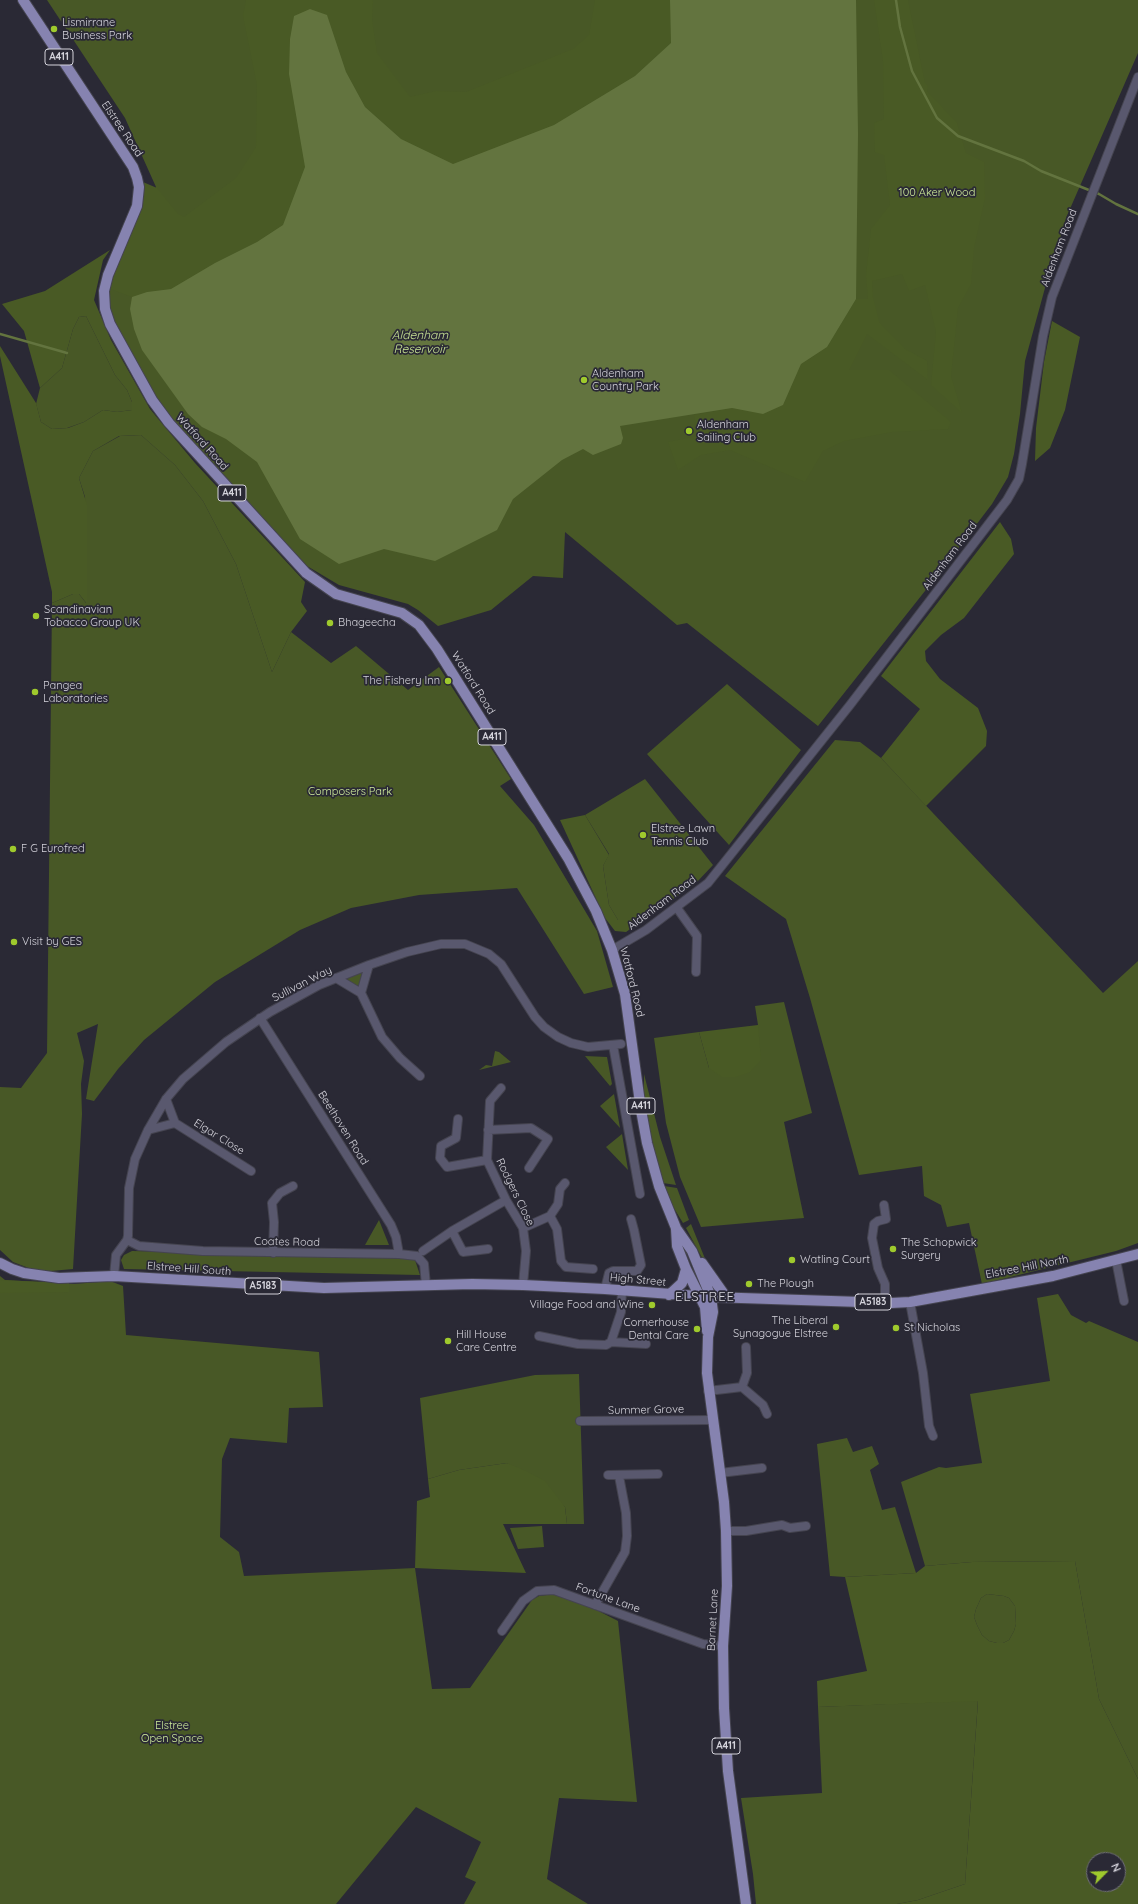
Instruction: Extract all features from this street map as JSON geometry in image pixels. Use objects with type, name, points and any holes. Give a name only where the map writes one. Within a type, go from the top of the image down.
[{"type":"main road","name":"Elstree Road","points":[[23,0],[133,167],[137,178],[139,187],[137,206],[108,276],[104,291],[105,309]]},
{"type":"main road","name":"Watford Road","points":[[105,309],[110,324],[128,358],[152,400],[169,423],[306,573],[336,594],[402,612],[419,625],[437,649],[568,858],[596,911],[612,950],[626,1001],[647,1143],[659,1186],[676,1228],[692,1251],[711,1297]]},
{"type":"main road","name":"Watford Road","points":[[676,1228],[677,1246],[699,1296]]},
{"type":"main road","points":[[692,1251],[726,1297]]},
{"type":"main road","name":"Elstree Hill North","points":[[942,1295],[1053,1276],[1138,1254]]},
{"type":"main road","name":"Elstree Hill South","points":[[0,1262],[12,1269],[42,1276],[59,1278],[114,1276],[293,1288],[450,1284]]},
{"type":"main road","points":[[670,1295],[682,1283],[686,1269]]},
{"type":"main road","name":"High Street","points":[[450,1284],[523,1285],[622,1290],[670,1295],[886,1303],[910,1302],[942,1295]]},
{"type":"main road","name":"Barnet Lane","points":[[699,1296],[705,1307],[708,1337],[708,1391],[720,1473],[726,1531],[727,1586],[723,1646],[724,1708],[728,1771],[746,1904]]},
{"type":"main road","name":"Barnet Lane","points":[[708,1337],[713,1312],[711,1297]]},
{"type":"street","name":"Aldenham Road","points":[[612,950],[646,930],[677,908],[708,882],[850,705],[1007,500],[1019,479],[1043,336],[1052,297],[1138,77]]},
{"type":"street","points":[[677,908],[697,936],[696,972]]},
{"type":"street","name":"Sullivan Way","points":[[127,1240],[129,1188],[135,1159],[148,1130],[166,1099],[182,1079],[226,1042],[260,1018],[300,995],[336,978],[369,965],[407,952],[441,944],[453,943],[476,948],[489,954],[501,964],[535,1016],[544,1027],[571,1043],[588,1047],[617,1044],[640,1194]]},
{"type":"street","points":[[361,993],[369,965]]},
{"type":"street","points":[[336,978],[361,993],[382,1037],[400,1058],[420,1076]]},
{"type":"street","name":"Beethoven Road","points":[[260,1018],[391,1225],[396,1237],[399,1254]]},
{"type":"street","name":"Rodgers Close","points":[[501,1088],[490,1101],[487,1160],[506,1200],[523,1228],[526,1251],[523,1285]]},
{"type":"street","points":[[148,1130],[175,1123],[166,1099]]},
{"type":"street","points":[[458,1119],[456,1138],[441,1146],[440,1158],[447,1167],[487,1160]]},
{"type":"street","name":"Elgar Close","points":[[175,1123],[251,1171]]},
{"type":"street","points":[[488,1130],[531,1128],[548,1139],[529,1168]]},
{"type":"street","points":[[523,1228],[550,1216],[558,1204],[560,1189],[565,1183]]},
{"type":"street","points":[[273,1253],[274,1222],[272,1203],[280,1193],[292,1186]]},
{"type":"street","points":[[423,1251],[452,1231],[506,1200]]},
{"type":"street","points":[[884,1205],[886,1219],[878,1221],[874,1224],[872,1238],[878,1268],[885,1284],[886,1303]]},
{"type":"street","points":[[550,1216],[557,1229],[561,1261],[566,1267],[593,1269]]},
{"type":"street","points":[[605,1289],[609,1273],[613,1271],[636,1271],[641,1265],[634,1230],[630,1219]]},
{"type":"street","points":[[452,1231],[463,1252],[488,1249]]},
{"type":"street","points":[[114,1276],[116,1255],[127,1240]]},
{"type":"street","name":"Coates Road","points":[[127,1240],[139,1246],[203,1251],[399,1254],[417,1256],[421,1260],[425,1270],[426,1285]]},
{"type":"street","points":[[1116,1260],[1124,1301]]},
{"type":"street","points":[[609,1344],[621,1312],[622,1290]]},
{"type":"street","points":[[910,1302],[923,1373],[929,1426],[933,1436]]},
{"type":"street","points":[[539,1336],[578,1344],[646,1344]]},
{"type":"street","points":[[742,1387],[747,1373],[746,1347]]},
{"type":"street","points":[[708,1391],[742,1387],[762,1405],[767,1414]]},
{"type":"street","name":"Summer Grove","points":[[580,1421],[712,1420]]},
{"type":"street","points":[[720,1473],[762,1468]]},
{"type":"street","points":[[608,1475],[619,1476],[658,1474]]},
{"type":"street","points":[[595,1605],[625,1552],[627,1536],[626,1513],[619,1476]]},
{"type":"street","points":[[726,1531],[746,1531],[782,1525],[790,1528],[806,1526]]},
{"type":"street","name":"Fortune Lane","points":[[502,1631],[523,1601],[537,1591],[554,1590],[703,1644],[723,1646]]},
{"type":"green space","name":"Aldenham Country Park","points":[[47,0],[1138,0],[1138,53],[1066,218],[1025,361],[1020,414],[1014,454],[1008,477],[992,504],[944,567],[818,726],[687,623],[677,625],[565,532],[563,578],[533,576],[491,610],[438,626],[408,604],[339,585],[307,566],[188,439],[156,399],[125,345],[110,313],[108,288],[156,187],[125,118]]},
{"type":"green space","points":[[246,0],[373,0],[372,20],[377,53],[410,97],[436,91],[466,92],[573,49],[589,35],[595,0],[670,0],[671,43],[635,76],[554,125],[453,164],[401,139],[365,107],[346,72],[327,16],[310,9],[294,16],[290,39],[289,74],[305,167],[283,225],[257,242],[215,263],[171,289],[147,292],[132,297],[108,288],[143,182],[157,188],[178,214],[184,217],[236,178],[256,147],[257,85],[243,16]]},
{"type":"green space","name":"100 Aker Wood","points":[[874,0],[908,0],[925,83],[928,86],[927,91],[957,123],[966,153],[984,162],[985,198],[974,248],[971,284],[958,308],[951,376],[962,413],[931,385],[936,332],[925,285],[909,291],[902,274],[872,281],[873,298],[879,322],[905,349],[927,361],[928,380],[867,334],[849,370],[889,370],[951,422],[948,429],[892,432],[844,441],[823,451],[805,482],[730,450],[701,455],[678,470],[668,442],[698,436],[694,415],[732,408],[763,414],[783,405],[801,364],[827,347],[856,299],[868,299],[866,275],[871,229],[890,205],[884,155],[875,152],[874,123],[884,119],[883,61]]},
{"type":"green space","points":[[110,250],[103,260],[94,300],[111,340],[150,409],[195,463],[305,582],[301,602],[307,611],[291,632],[272,672],[236,564],[203,501],[175,465],[141,435],[119,436],[93,451],[79,478],[87,505],[87,604],[79,594],[73,594],[52,603],[52,592],[0,356],[0,346],[36,403],[41,422],[52,429],[68,428],[84,422],[103,410],[117,412],[132,410],[132,402],[127,390],[115,375],[86,316],[79,317],[73,329],[62,368],[40,388],[24,331],[2,304],[45,291]]},
{"type":"green space","points":[[86,316],[115,375],[127,390],[132,402],[132,410],[117,412],[103,410],[84,422],[67,428],[52,429],[41,422],[36,404],[40,388],[62,368],[73,329],[79,317]]},
{"type":"green space","points":[[1052,321],[1080,337],[1065,410],[1050,448],[1035,461],[1036,428],[1044,362]]},
{"type":"green space","name":"Composers Park","points":[[141,435],[175,465],[203,501],[236,564],[272,672],[291,632],[331,663],[356,646],[408,690],[439,667],[511,779],[500,786],[534,825],[597,931],[613,987],[584,994],[517,888],[419,895],[351,908],[300,930],[215,982],[144,1040],[118,1069],[94,1101],[86,1099],[98,1024],[77,1033],[84,1061],[81,1084],[82,1114],[73,1269],[51,1271],[34,1270],[13,1262],[0,1250],[0,1087],[21,1088],[47,1053],[52,603],[73,594],[79,594],[86,603],[85,497],[79,478],[93,451],[120,436]]},
{"type":"green space","points":[[1000,522],[1011,539],[1014,554],[964,618],[941,635],[925,651],[926,661],[940,679],[978,708],[987,731],[986,746],[926,806],[881,758],[920,709],[881,676]]},
{"type":"green space","points":[[727,684],[801,750],[729,845],[647,754]]},
{"type":"green space","points":[[835,740],[860,742],[881,758],[1103,993],[1138,961],[1138,1243],[1116,1251],[982,1284],[969,1223],[947,1227],[941,1205],[924,1196],[922,1166],[859,1175],[810,998],[786,919],[725,876]]},
{"type":"green space","name":"Elstree Lawn Tennis Club","points":[[645,779],[713,865],[696,883],[646,918],[642,914],[630,920],[618,920],[609,905],[603,866],[609,854],[585,815]]},
{"type":"green space","points":[[585,815],[609,855],[603,866],[609,905],[618,920],[630,920],[642,914],[646,918],[626,932],[615,931],[605,918],[560,820]]},
{"type":"green space","points":[[363,972],[359,988],[345,980],[346,978]]},
{"type":"green space","points":[[784,1002],[812,1113],[784,1122],[804,1218],[701,1227],[680,1177],[666,1123],[654,1038],[699,1032],[709,1068],[758,1025],[755,1006]]},
{"type":"green space","points":[[758,1025],[761,1060],[750,1072],[735,1077],[722,1077],[709,1068],[699,1032]]},
{"type":"green space","points":[[495,1051],[499,1052],[511,1062],[479,1070],[486,1065],[492,1066]]},
{"type":"green space","points":[[585,1056],[607,1057],[612,1084],[610,1086]]},
{"type":"green space","points":[[644,1074],[660,1137],[676,1185],[663,1183],[649,1131],[644,1097]]},
{"type":"green space","points":[[614,1094],[620,1128],[600,1106]]},
{"type":"green space","points":[[622,1134],[628,1170],[606,1147]]},
{"type":"green space","points":[[664,1186],[677,1188],[689,1220],[683,1223],[672,1205]]},
{"type":"green space","points":[[379,1220],[389,1245],[365,1245]]},
{"type":"green space","points":[[691,1224],[708,1266],[707,1267],[686,1228]]},
{"type":"green space","points":[[132,1251],[405,1257],[415,1260],[420,1275],[124,1269],[121,1260],[124,1255]]},
{"type":"green space","name":"Elstree Open Space","points":[[0,1276],[5,1280],[74,1284],[110,1281],[123,1286],[126,1335],[319,1352],[323,1407],[289,1408],[287,1443],[230,1438],[222,1459],[220,1537],[239,1552],[244,1576],[415,1568],[432,1689],[470,1688],[532,1600],[539,1596],[554,1594],[583,1603],[618,1621],[637,1802],[559,1798],[547,1879],[588,1904],[464,1904],[476,1882],[465,1877],[481,1842],[416,1807],[336,1904],[0,1904]]},
{"type":"green space","points":[[0,1280],[69,1283],[69,1292],[0,1293]]},
{"type":"green space","points":[[1058,1294],[1071,1315],[1086,1323],[1089,1321],[1138,1342],[1138,1779],[1099,1699],[1075,1561],[972,1562],[925,1566],[901,1482],[939,1467],[946,1468],[982,1463],[970,1394],[1050,1381],[1037,1298]]},
{"type":"green space","points":[[579,1374],[584,1524],[567,1524],[565,1507],[507,1463],[459,1470],[428,1479],[420,1398],[535,1375]]},
{"type":"green space","points":[[847,1438],[853,1452],[872,1446],[879,1464],[870,1470],[882,1510],[895,1507],[916,1573],[845,1577],[830,1576],[817,1444]]},
{"type":"green space","points":[[507,1463],[545,1481],[565,1507],[567,1524],[503,1524],[526,1573],[415,1568],[417,1501],[430,1497],[428,1479],[459,1470]]},
{"type":"green space","points":[[542,1526],[544,1547],[518,1549],[510,1528]]},
{"type":"green space","points":[[1075,1561],[1099,1699],[1138,1779],[1138,1904],[897,1904],[918,1900],[965,1884],[978,1701],[818,1707],[817,1681],[867,1671],[845,1577],[916,1573],[925,1566],[972,1562]],"holes":[[[987,1594],[1009,1598],[1015,1606],[1016,1624],[1009,1640],[1003,1643],[997,1643],[989,1641],[982,1635],[974,1617],[981,1598]]]},
{"type":"green space","points":[[987,1594],[1009,1598],[1015,1606],[1016,1624],[1014,1631],[1009,1640],[1003,1643],[989,1641],[982,1635],[974,1617],[981,1598]]},
{"type":"green space","points":[[978,1700],[965,1884],[918,1900],[897,1904],[756,1904],[753,1874],[741,1798],[822,1793],[818,1707]]},
{"type":"water","name":"Aldenham Reservoir","points":[[670,0],[856,0],[858,134],[856,299],[827,347],[801,364],[783,405],[763,414],[732,408],[620,426],[623,438],[621,444],[593,455],[583,449],[562,460],[513,499],[497,530],[435,561],[384,549],[339,564],[300,539],[257,462],[226,439],[202,427],[188,414],[142,350],[134,329],[130,309],[132,297],[147,292],[171,289],[215,263],[257,242],[283,225],[305,167],[289,74],[290,39],[294,16],[310,9],[327,15],[346,72],[365,107],[401,139],[453,164],[554,125],[635,76],[671,43]]},
{"type":"waterway","points":[[896,0],[900,27],[912,71],[937,118],[958,136],[1024,161],[1041,171],[1099,194],[1138,214]]},
{"type":"waterway","points":[[0,334],[67,353]]},
{"type":"place","name":"Lismirrane Business Park","points":[[54,29]]},
{"type":"place","name":"Aldenham Country Park","points":[[584,380]]},
{"type":"place","name":"Aldenham Sailing Club","points":[[689,431]]},
{"type":"place","name":"Scandinavian Tobacco Group UK","points":[[36,616]]},
{"type":"place","name":"Bhageecha","points":[[330,623]]},
{"type":"place","name":"The Fishery Inn","points":[[448,681]]},
{"type":"place","name":"Pangea Laboratories","points":[[35,692]]},
{"type":"place","name":"Elstree Lawn Tennis Club","points":[[643,835]]},
{"type":"place","name":"F G Eurofred","points":[[13,849]]},
{"type":"place","name":"Visit by GES","points":[[14,942]]},
{"type":"place","name":"The Schopwick Surgery","points":[[893,1249]]},
{"type":"place","name":"Watling Court","points":[[792,1260]]},
{"type":"place","name":"The Plough","points":[[749,1284]]},
{"type":"place","name":"Village Food and Wine","points":[[652,1305]]},
{"type":"place","name":"The Liberal Synagogue Elstree","points":[[836,1327]]},
{"type":"place","name":"St Nicholas","points":[[896,1328]]},
{"type":"place","name":"Cornerhouse Dental Care","points":[[697,1329]]},
{"type":"place","name":"Hill House Care Centre","points":[[448,1341]]},
{"type":"district","name":"ELSTREE","points":[[705,1297]]}]
